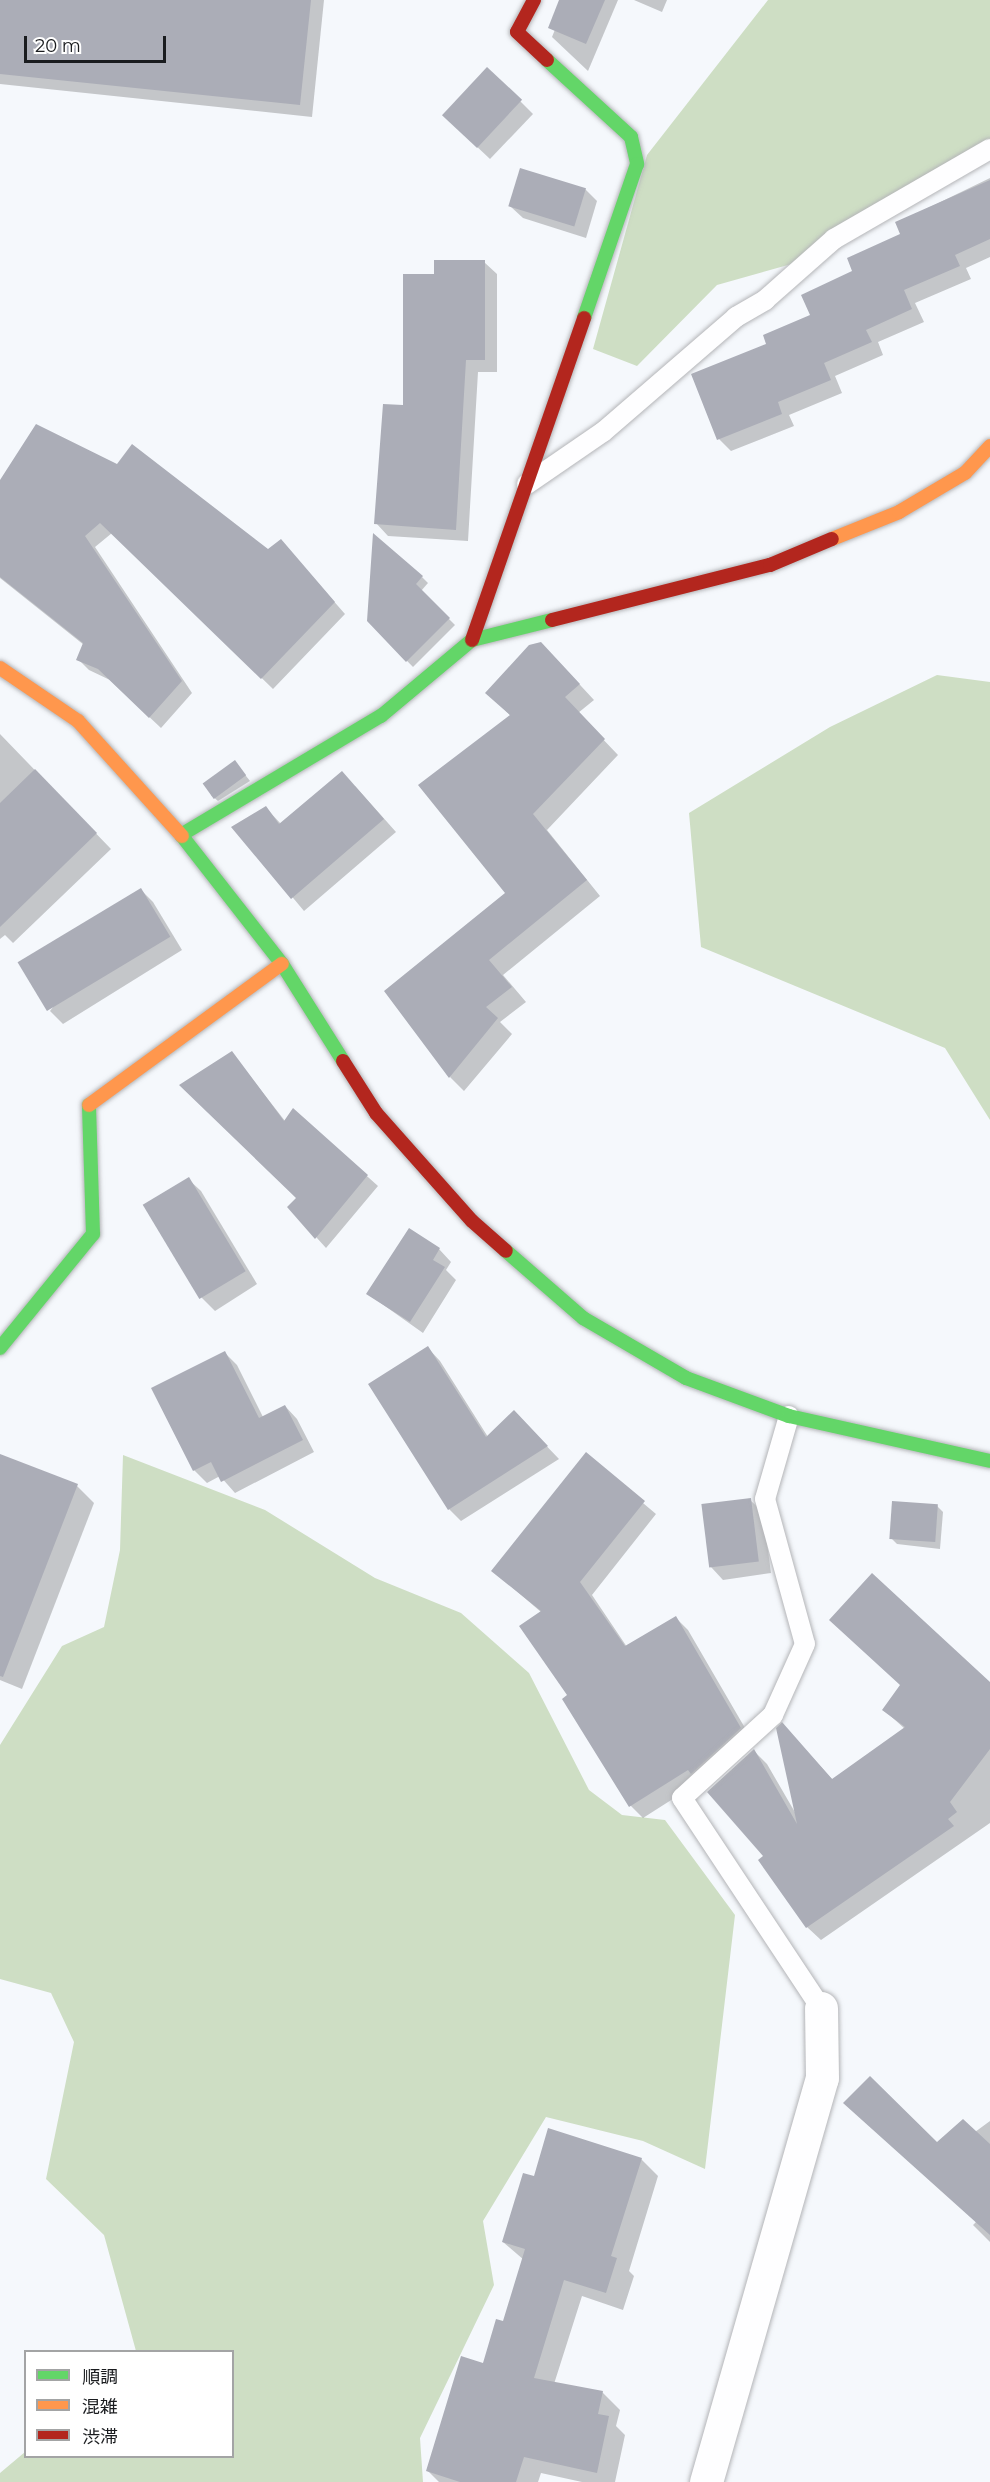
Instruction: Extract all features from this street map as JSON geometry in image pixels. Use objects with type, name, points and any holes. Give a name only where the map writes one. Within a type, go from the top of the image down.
[{"type":"street","points":[[472,640],[522,488],[637,164],[631,137],[517,32],[534,0]]},
{"type":"street","points":[[181,835],[381,716],[472,640],[770,565],[899,512],[965,473],[990,446]]},
{"type":"street","points":[[0,668],[78,721],[181,835],[282,964],[376,1113],[481,1229],[583,1318],[686,1378],[789,1416],[990,1461]]},
{"type":"street","points":[[0,1348],[93,1234],[89,1104],[282,964]]},
{"type":"street","points":[[706,2482],[822,2078],[821,2008]]},
{"type":"lane","points":[[522,488],[603,432],[736,317],[765,300],[834,239],[990,149]]},
{"type":"lane","points":[[789,1416],[765,1499],[805,1644],[773,1715],[682,1798],[821,2008]]},
{"type":"green space","points":[[768,0],[990,0],[990,140],[813,258],[717,285],[637,366],[593,349],[647,155]]},
{"type":"green space","points":[[937,675],[990,682],[990,1120],[945,1048],[701,947],[689,813],[830,727]]},
{"type":"green space","points":[[123,1455],[265,1510],[375,1578],[461,1613],[529,1673],[589,1790],[622,1815],[665,1820],[735,1915],[705,2169],[643,2141],[546,2117],[483,2221],[494,2285],[420,2438],[423,2482],[0,2482],[0,2473],[24,2453],[24,2458],[234,2458],[234,2350],[136,2350],[104,2235],[46,2179],[74,2042],[51,1993],[0,1979],[0,1745],[62,1646],[104,1627],[120,1550]]},
{"type":"building","points":[[0,0],[311,0],[300,105],[0,74]]},
{"type":"building","points":[[559,0],[605,0],[586,44],[548,28]]},
{"type":"building","points":[[487,67],[522,100],[477,148],[442,115]]},
{"type":"building","points":[[520,168],[586,188],[574,226],[508,206]]},
{"type":"building","points":[[990,180],[990,239],[955,255],[960,266],[904,290],[912,309],[866,330],[872,342],[824,363],[831,380],[778,402],[782,414],[717,440],[691,374],[766,344],[763,335],[810,315],[801,295],[852,271],[847,258],[900,234],[895,222]]},
{"type":"building","points":[[434,260],[485,260],[485,360],[466,360],[456,530],[374,524],[383,404],[403,405],[403,274],[434,274]]},
{"type":"building","points":[[36,424],[117,464],[132,444],[268,549],[281,539],[335,602],[261,679],[100,523],[85,536],[182,681],[149,718],[98,669],[76,660],[83,643],[0,577],[0,480]]},
{"type":"building","points":[[373,533],[423,576],[416,584],[450,618],[406,662],[367,621]]},
{"type":"building","points":[[541,642],[580,684],[565,697],[605,739],[533,814],[587,880],[489,960],[512,987],[486,1007],[498,1018],[449,1078],[384,991],[505,893],[418,785],[510,715],[485,693],[529,645]]},
{"type":"building","points":[[235,760],[246,775],[214,799],[203,784]]},
{"type":"building","points":[[35,769],[97,833],[0,927],[0,803]]},
{"type":"building","points":[[342,771],[384,819],[291,899],[231,827],[266,806],[279,824]]},
{"type":"building","points":[[141,888],[170,937],[47,1011],[18,962]]},
{"type":"building","points":[[232,1051],[284,1121],[293,1108],[368,1175],[315,1239],[287,1207],[296,1198],[179,1085]]},
{"type":"building","points":[[189,1177],[246,1271],[199,1299],[143,1205]]},
{"type":"building","points":[[409,1228],[440,1248],[433,1260],[445,1267],[410,1322],[366,1294]]},
{"type":"building","points":[[428,1346],[486,1437],[514,1410],[548,1446],[448,1510],[368,1384]]},
{"type":"building","points":[[225,1351],[259,1418],[285,1405],[303,1440],[221,1482],[211,1462],[193,1471],[151,1388]]},
{"type":"building","points":[[586,1452],[645,1501],[580,1582],[625,1646],[676,1616],[741,1728],[691,1774],[688,1770],[629,1807],[562,1699],[567,1695],[519,1626],[541,1611],[491,1571]]},
{"type":"building","points":[[0,1454],[78,1484],[3,1677],[0,1676]]},
{"type":"building","points":[[751,1498],[759,1562],[709,1568],[701,1504]]},
{"type":"building","points":[[892,1501],[938,1504],[935,1542],[889,1539]]},
{"type":"building","points":[[872,1573],[990,1682],[990,1749],[950,1802],[957,1812],[948,1819],[954,1826],[806,1928],[758,1860],[763,1856],[707,1792],[754,1749],[797,1824],[776,1728],[782,1722],[832,1779],[905,1727],[882,1710],[900,1685],[829,1620]]},
{"type":"building","points":[[870,2076],[937,2142],[963,2119],[990,2144],[990,2235],[843,2103]]},
{"type":"building","points":[[548,2128],[642,2158],[611,2256],[617,2258],[606,2293],[564,2280],[534,2378],[603,2391],[598,2414],[609,2416],[597,2473],[524,2457],[516,2482],[460,2482],[426,2471],[461,2356],[483,2363],[496,2319],[503,2321],[525,2249],[502,2242],[523,2173],[534,2176]]},
{"type":"traffic: fast","points":[[547,60],[631,137],[637,164],[584,318]]},
{"type":"traffic: fast","points":[[181,835],[381,716],[472,640],[552,620]]},
{"type":"traffic: fast","points":[[182,836],[282,964],[343,1061]]},
{"type":"traffic: fast","points":[[0,1348],[93,1234],[89,1105]]},
{"type":"traffic: fast","points":[[506,1251],[583,1318],[686,1378],[789,1416],[990,1461]]},
{"type":"traffic: slow","points":[[832,539],[899,512],[965,473],[990,446]]},
{"type":"traffic: slow","points":[[0,668],[78,721],[182,836]]},
{"type":"traffic: slow","points":[[89,1105],[282,964]]},
{"type":"traffic: jam","points":[[534,0],[517,32],[547,60]]},
{"type":"traffic: jam","points":[[472,640],[584,318]]},
{"type":"traffic: jam","points":[[552,620],[770,565],[832,539]]},
{"type":"traffic: jam","points":[[343,1061],[376,1113],[472,1221],[506,1251]]}]
